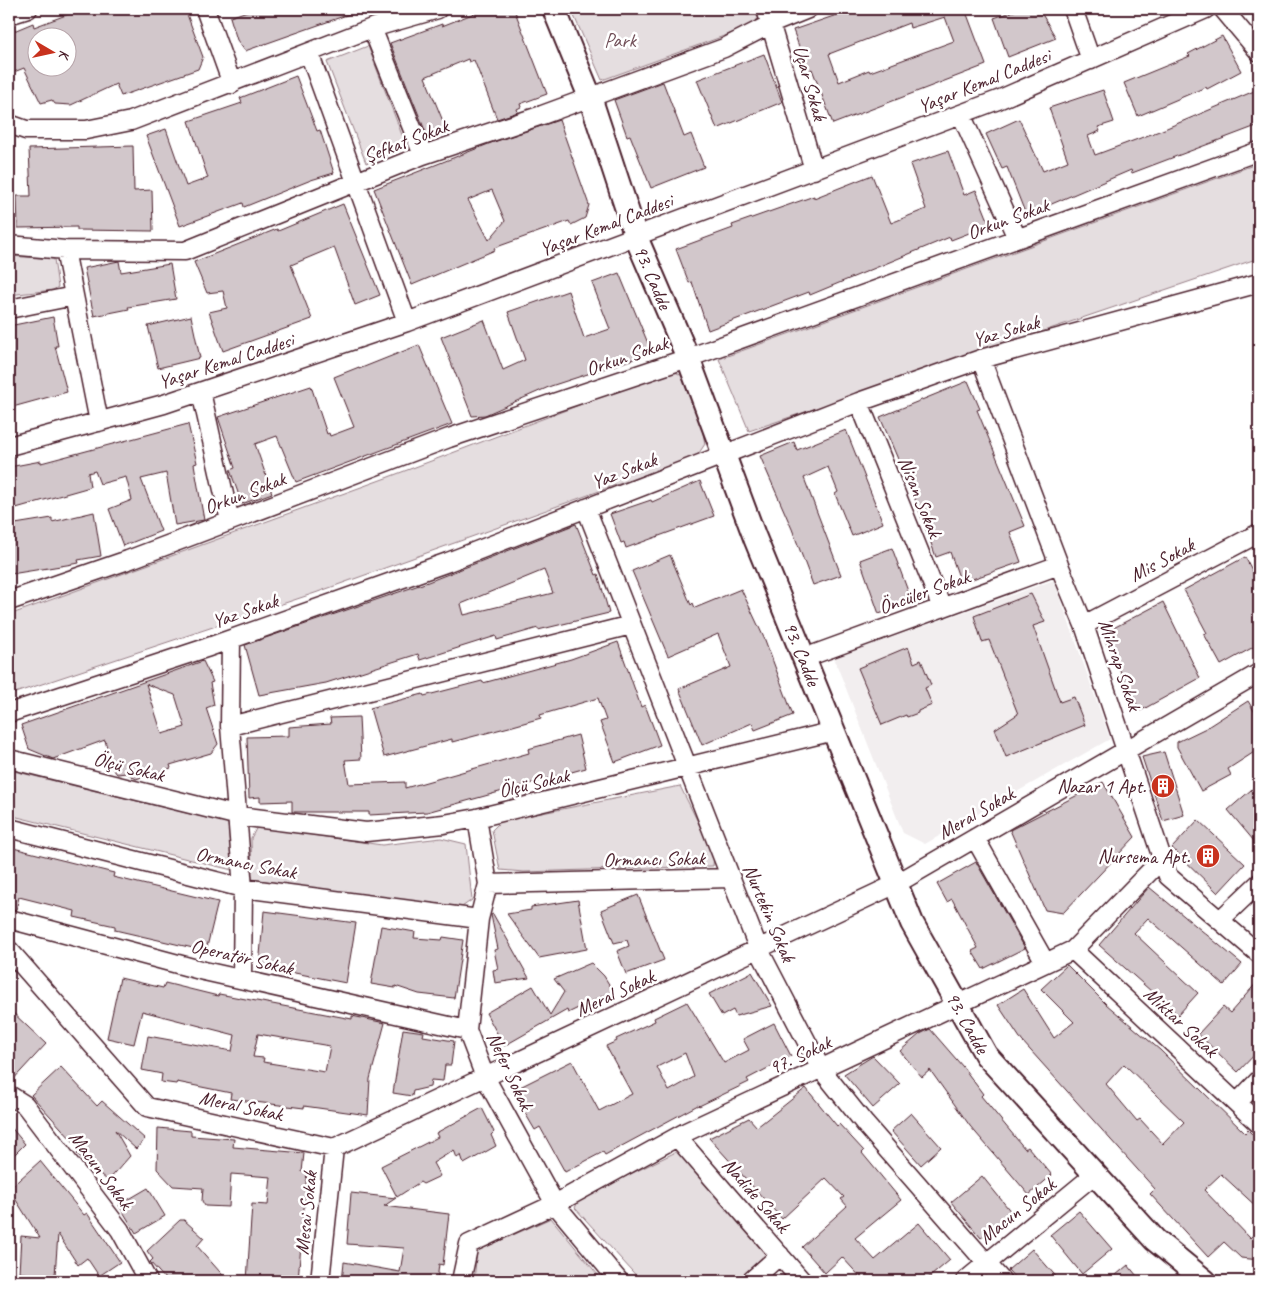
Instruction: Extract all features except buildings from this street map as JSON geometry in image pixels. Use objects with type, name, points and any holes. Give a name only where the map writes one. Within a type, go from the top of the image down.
[{"type":"main road","name":"93. Cadde","points":[[554,9],[590,97],[636,236],[688,358],[754,538],[912,923],[986,1055],[1155,1240],[1205,1281]]},
{"type":"main road","name":"93. Cadde","points":[[1155,1240],[1179,1281]]},
{"type":"street","points":[[9,15],[28,9]]},
{"type":"street","points":[[205,9],[232,84]]},
{"type":"street","points":[[9,124],[26,130],[86,130],[122,123],[232,84],[372,28],[438,9]]},
{"type":"street","name":"Şefkat Sokak","points":[[9,245],[65,250],[185,251],[423,155],[724,48],[768,16],[808,9]]},
{"type":"street","points":[[1073,9],[1091,60]]},
{"type":"street","name":"Yaşar Kemal Caddesi","points":[[9,446],[200,392],[407,322],[962,114],[1206,9]]},
{"type":"street","points":[[1223,9],[1259,52]]},
{"type":"street","name":"Uçar Sokak","points":[[768,16],[814,170]]},
{"type":"street","points":[[372,28],[423,155]]},
{"type":"street","points":[[309,53],[355,184],[407,322]]},
{"type":"street","points":[[962,114],[1017,238]]},
{"type":"street","name":"Orkun Sokak","points":[[9,601],[128,560],[449,438],[688,358],[1259,151]]},
{"type":"street","points":[[65,250],[99,422]]},
{"type":"street","name":"Yaz Sokak","points":[[9,713],[231,639],[448,562],[859,402],[981,359],[1259,283]]},
{"type":"street","points":[[9,309],[74,296]]},
{"type":"street","name":"Mihrap Sokak","points":[[981,359],[1059,565],[1084,625],[1168,876],[1259,954]]},
{"type":"street","points":[[200,392],[230,521]]},
{"type":"street","name":"Nisan Sokak","points":[[859,402],[942,608]]},
{"type":"street","name":"Nurtekin Sokak","points":[[586,508],[759,950],[821,1069],[865,1124],[1002,1281]]},
{"type":"street","name":"Mis Sokak","points":[[1084,625],[1259,533]]},
{"type":"street","name":"Öncüler Sokak","points":[[804,658],[1059,565]]},
{"type":"street","points":[[230,726],[632,625]]},
{"type":"street","points":[[231,639],[230,726],[239,816],[243,888],[242,979]]},
{"type":"street","name":"Meral Sokak","points":[[9,950],[147,1107],[334,1148],[896,884],[1259,673]]},
{"type":"street","name":"Ölçü Sokak","points":[[9,760],[239,816],[366,832],[444,824],[477,818],[834,731]]},
{"type":"street","name":"Nefer Sokak","points":[[477,818],[488,884],[479,919],[467,1030],[486,1077],[555,1204],[619,1281]]},
{"type":"street","name":"Ormancı Sokak","points":[[9,828],[243,888],[479,919]]},
{"type":"street","points":[[974,838],[1045,962]]},
{"type":"street","name":"97. Sokak","points":[[461,1281],[468,1244],[555,1204],[677,1137],[1073,950],[1162,859]]},
{"type":"street","name":"Ormancı Sokak","points":[[488,884],[731,878]]},
{"type":"street","points":[[1220,920],[1259,883]]},
{"type":"street","name":"Operatör Sokak","points":[[9,919],[204,971],[467,1030]]},
{"type":"street","name":"Miktar Sokak","points":[[1073,950],[1259,1124]]},
{"type":"street","points":[[1237,1103],[1259,1080]]},
{"type":"street","name":"Macun Sokak","points":[[9,1095],[25,1105],[114,1222],[148,1281]]},
{"type":"street","name":"Nadide Sokak","points":[[677,1137],[802,1281]]},
{"type":"street","name":"Mesai Sokak","points":[[320,1281],[334,1148]]},
{"type":"street","name":"Macun Sokak","points":[[966,1281],[1095,1174]]},
{"type":"street","points":[[751,1281],[780,1255]]},
{"type":"shaded area","points":[[1054,580],[1110,739],[925,844],[903,833],[834,658]]},
{"type":"green space","name":"Park","points":[[571,9],[754,9],[760,23],[602,80]]},
{"type":"green space","points":[[368,46],[407,148],[366,163],[327,62]]},
{"type":"green space","points":[[1259,163],[1259,258],[749,431],[719,359]]},
{"type":"green space","points":[[9,256],[54,259],[58,287],[53,290],[9,295]]},
{"type":"green space","points":[[672,370],[684,377],[702,428],[705,444],[697,456],[315,593],[9,695],[9,615],[386,478]]},
{"type":"green space","points":[[9,770],[228,823],[232,870],[9,815]]},
{"type":"green space","points":[[680,786],[714,854],[713,866],[524,872],[500,870],[492,830],[501,821]]},
{"type":"green space","points":[[257,827],[382,845],[441,838],[466,844],[472,900],[459,909],[252,879],[251,838]]},
{"type":"green space","points":[[678,1151],[768,1251],[766,1261],[738,1281],[641,1281],[575,1208],[579,1199]]},
{"type":"green space","points":[[551,1218],[603,1281],[474,1281],[477,1251]]},
{"type":"place","name":"Nazar 1 Apt.","points":[[1163,786]]},
{"type":"place","name":"Nursema Apt.","points":[[1208,856]]}]
